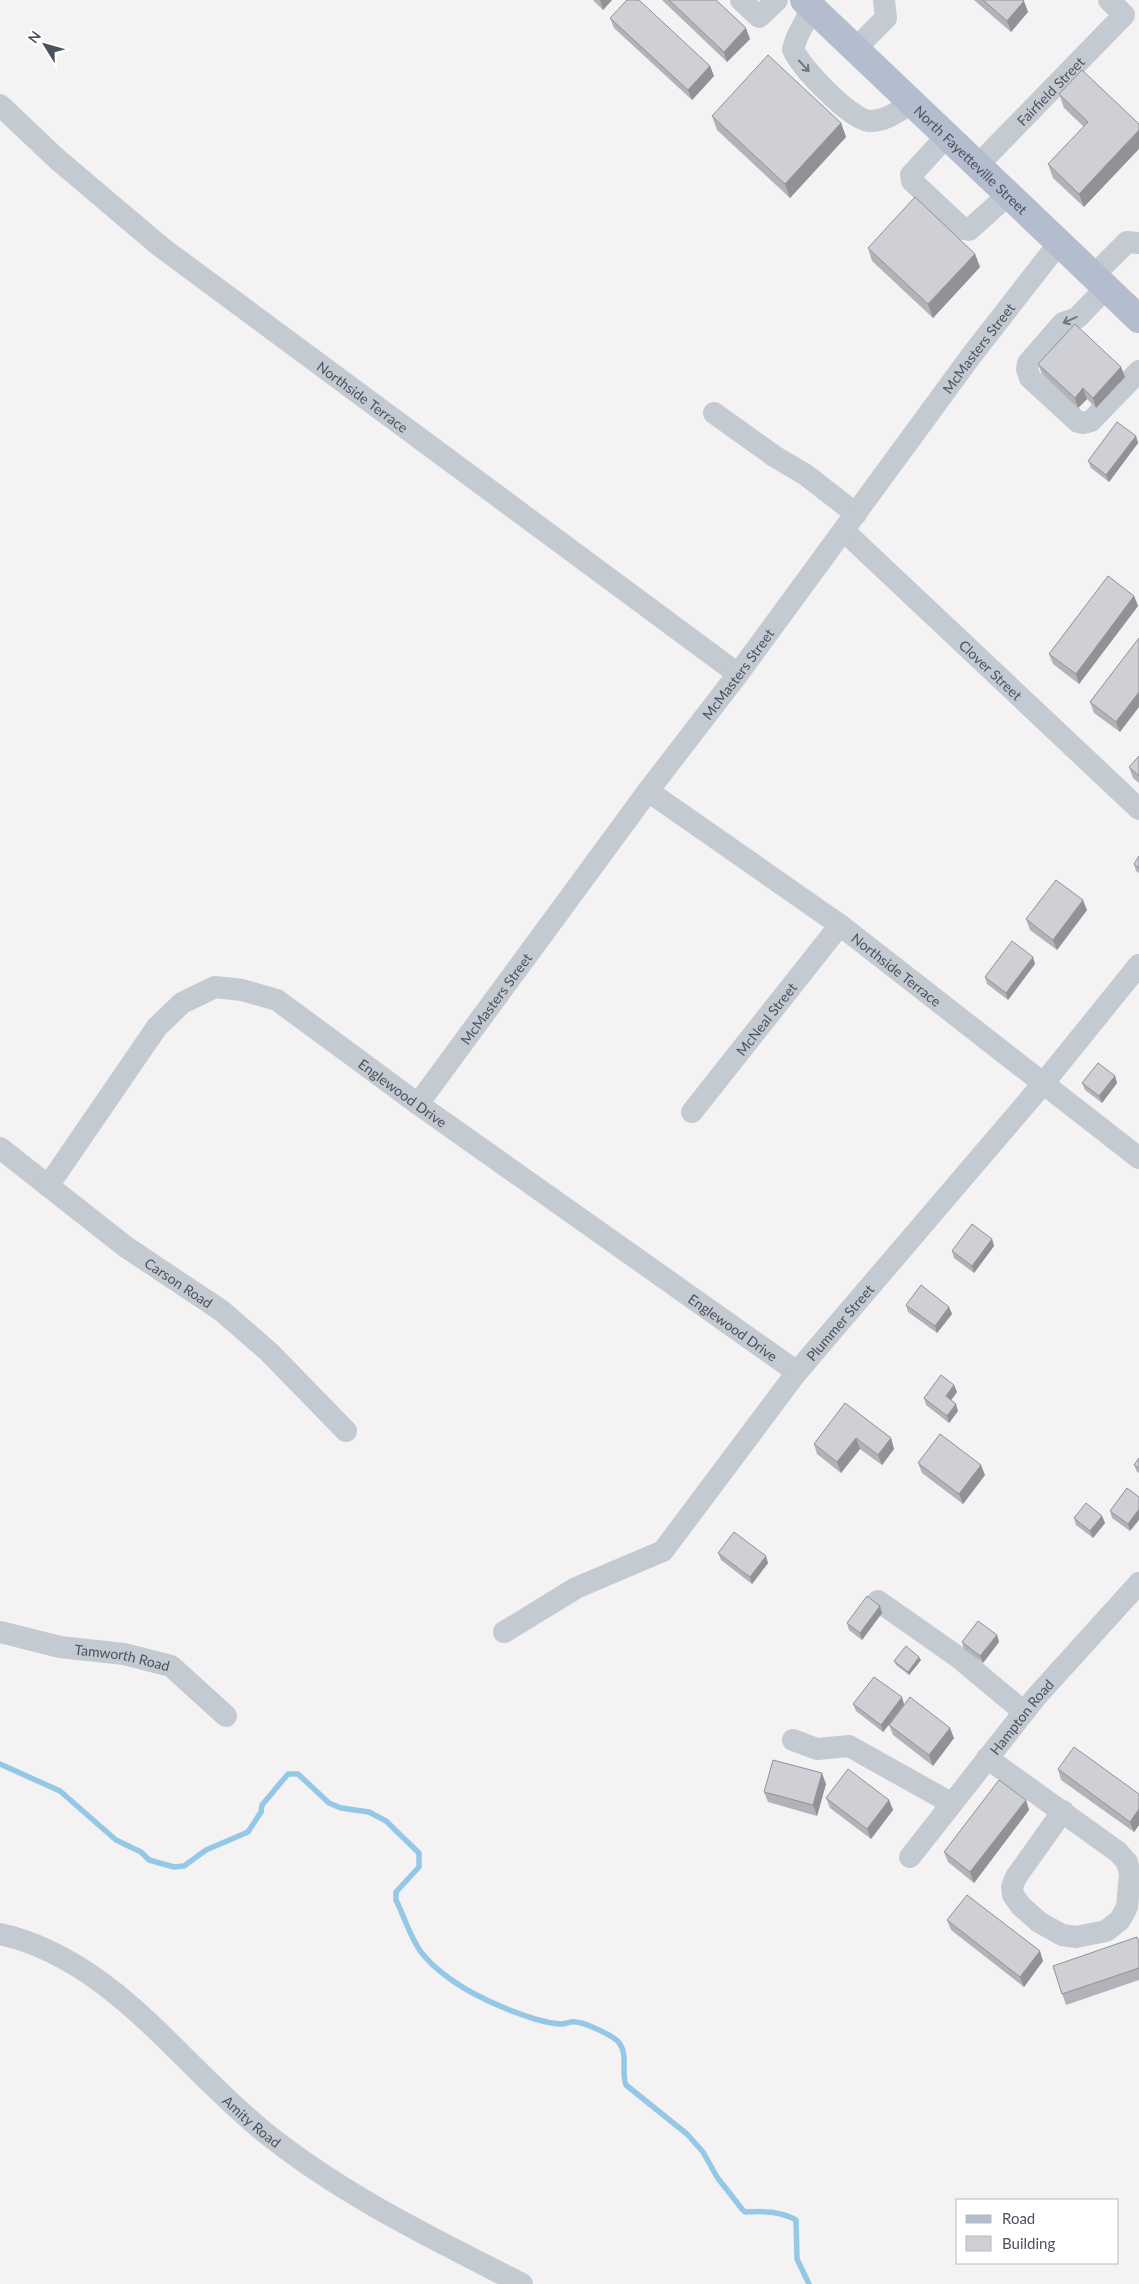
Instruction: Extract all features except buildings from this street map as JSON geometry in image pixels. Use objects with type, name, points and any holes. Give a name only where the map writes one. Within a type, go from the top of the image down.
[{"type":"main road","name":"North Fayetteville Street","points":[[808,4],[1100,282],[1135,307]]},
{"type":"street","points":[[741,0],[759,17],[777,0]]},
{"type":"street","points":[[856,49],[886,18],[884,0]]},
{"type":"street","points":[[808,4],[793,49],[803,66],[855,116],[867,121],[879,121],[912,103]]},
{"type":"street","name":"Fairfield Street","points":[[977,166],[1116,8]]},
{"type":"street","name":"Northside Terrace","points":[[0,105],[57,159],[161,247],[738,674]]},
{"type":"street","points":[[946,137],[911,175],[912,181],[934,202],[963,229],[969,230],[1008,195]]},
{"type":"street","points":[[1139,243],[1127,242],[1077,318],[1063,323],[1028,363],[1027,369],[1030,378],[1078,422],[1083,423],[1091,421],[1139,370]]},
{"type":"street","name":"McMasters Street","points":[[418,1104],[648,791],[850,523],[971,356],[1059,243]]},
{"type":"street","name":"Clover Street","points":[[714,413],[774,456],[806,474],[850,523],[1139,809]]},
{"type":"street","name":"Northside Terrace","points":[[648,791],[840,925],[1042,1085],[1139,1158]]},
{"type":"street","name":"McNeal Street","points":[[692,1112],[840,925]]},
{"type":"street","name":"Plummer Street","points":[[504,1632],[576,1588],[663,1551],[797,1372],[1042,1085],[1139,965]]},
{"type":"street","name":"Englewood Drive","points":[[48,1186],[157,1027],[182,1003],[215,987],[242,990],[277,1000],[418,1104],[797,1372]]},
{"type":"street","name":"Carson Road","points":[[0,1148],[126,1247],[222,1311],[268,1352],[346,1431]]},
{"type":"street","name":"Hampton Road","points":[[910,1857],[1024,1712],[1139,1583]]},
{"type":"street","points":[[878,1602],[958,1657],[1024,1712]]},
{"type":"street","name":"Tamworth Road","points":[[0,1632],[60,1647],[124,1654],[171,1666],[226,1716]]},
{"type":"street","points":[[793,1740],[816,1749],[849,1746],[951,1803]]},
{"type":"street","points":[[987,1758],[1099,1836],[1127,1862],[1130,1874],[1127,1907],[1120,1920],[1106,1931],[1076,1937],[1062,1935],[1039,1922],[1013,1895],[1012,1887],[1016,1877],[1063,1811]]},
{"type":"street","name":"Amity Road","points":[[0,1934],[40,1948],[110,1989],[135,2009],[201,2076],[262,2131],[326,2178],[425,2235],[522,2284]]},
{"type":"waterway","points":[[0,1764],[60,1791],[116,1840],[141,1852],[149,1860],[174,1867],[184,1866],[206,1850],[248,1832],[261,1812],[262,1805],[288,1774],[298,1774],[329,1803],[341,1808],[369,1812],[386,1821],[419,1853],[419,1867],[396,1892],[396,1900],[417,1946],[431,1964],[458,1984],[504,2008],[551,2023],[581,2023],[600,2030],[617,2041],[624,2054],[626,2085],[687,2134],[703,2152],[717,2177],[742,2209],[745,2212],[778,2213],[796,2220],[797,2259],[809,2284]]}]
